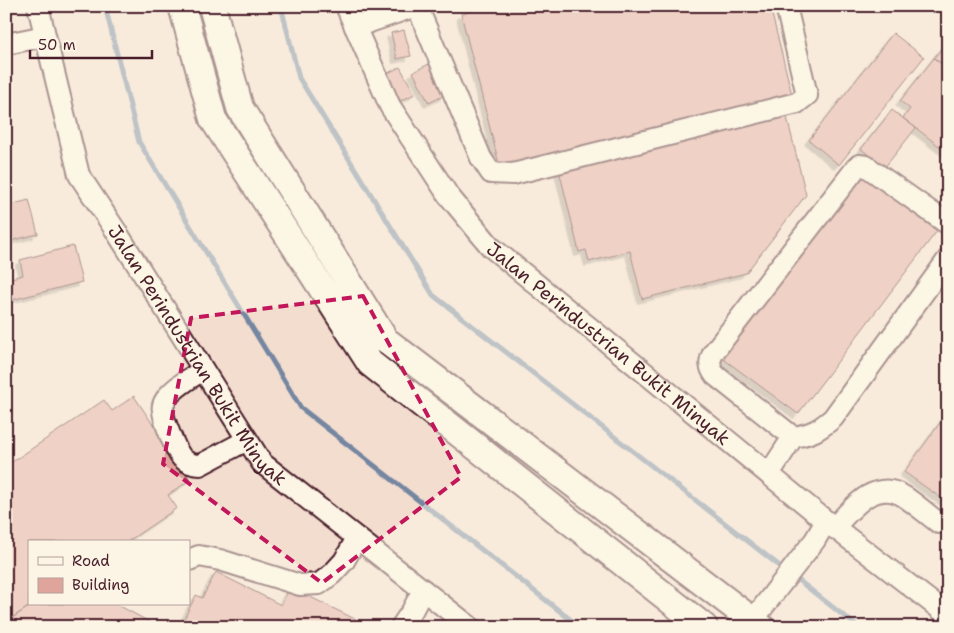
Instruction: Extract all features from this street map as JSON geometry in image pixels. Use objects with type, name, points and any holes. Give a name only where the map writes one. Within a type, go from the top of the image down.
[{"type":"main road","points":[[182,6],[213,119],[370,363],[704,627]]},
{"type":"main road","points":[[212,6],[240,108],[385,340],[759,618]]},
{"type":"street","name":"Jalan Perindustrian Bukit Minyak","points":[[38,6],[79,175],[262,463],[470,627]]},
{"type":"street","name":"Jalan Perindustrian Bukit Minyak","points":[[346,6],[390,106],[448,195],[491,248],[830,524],[948,615]]},
{"type":"street","points":[[355,27],[416,6],[481,158],[492,173],[513,174],[797,103],[807,95],[786,6]]},
{"type":"street","points":[[6,44],[45,36]]},
{"type":"street","points":[[948,224],[866,166],[859,166],[713,353],[710,360],[710,368],[793,437],[808,435],[833,418],[948,259]]},
{"type":"street","points":[[203,370],[181,385],[165,400],[162,409],[183,459],[193,465],[200,465],[247,440]]},
{"type":"street","points":[[769,474],[793,437]]},
{"type":"street","points":[[759,618],[816,540],[830,524],[871,494],[889,490],[904,496],[939,523]]},
{"type":"street","points":[[190,560],[199,556],[220,560],[300,585],[319,584],[332,574],[344,560],[356,538]]},
{"type":"street","points":[[401,627],[423,590]]},
{"type":"highlighted area","points":[[363,296],[461,477],[322,583],[163,464],[191,318]]},
{"type":"shaded area","points":[[6,6],[948,6],[948,627],[6,627]]},
{"type":"building","points":[[492,6],[770,6],[792,95],[500,168],[461,14]]},
{"type":"building","points":[[404,30],[411,56],[397,59],[391,33]]},
{"type":"building","points":[[893,33],[924,57],[839,165],[809,140]]},
{"type":"building","points":[[948,40],[948,69],[934,58]]},
{"type":"building","points":[[934,58],[948,69],[948,153],[903,118],[910,109],[900,101]]},
{"type":"building","points":[[429,64],[445,95],[429,103],[413,72]]},
{"type":"building","points":[[400,67],[415,94],[400,101],[386,74]]},
{"type":"building","points":[[892,110],[916,128],[885,167],[861,149]]},
{"type":"building","points":[[786,113],[806,195],[746,273],[642,299],[630,251],[589,262],[586,250],[579,252],[559,170]]},
{"type":"building","points":[[857,171],[937,231],[798,414],[718,355]]},
{"type":"building","points":[[29,200],[38,234],[6,242],[6,206]]},
{"type":"building","points":[[73,246],[82,282],[12,300],[7,279],[23,275],[20,260]]},
{"type":"building","points":[[134,396],[190,480],[168,495],[177,508],[130,540],[28,540],[28,606],[30,606],[6,622],[6,466],[104,400],[112,411]]},
{"type":"building","points":[[948,412],[948,503],[904,472]]},
{"type":"building","points":[[216,572],[281,605],[290,587],[363,623],[361,627],[180,627],[196,595],[202,598]]},
{"type":"building","points":[[30,606],[120,606],[159,627],[6,627],[6,622]]},
{"type":"waterway","points":[[105,6],[139,142],[301,408],[580,627]]},
{"type":"waterway","points":[[281,6],[299,78],[433,295],[786,571]]},
{"type":"waterway","points":[[793,576],[858,627]]}]
